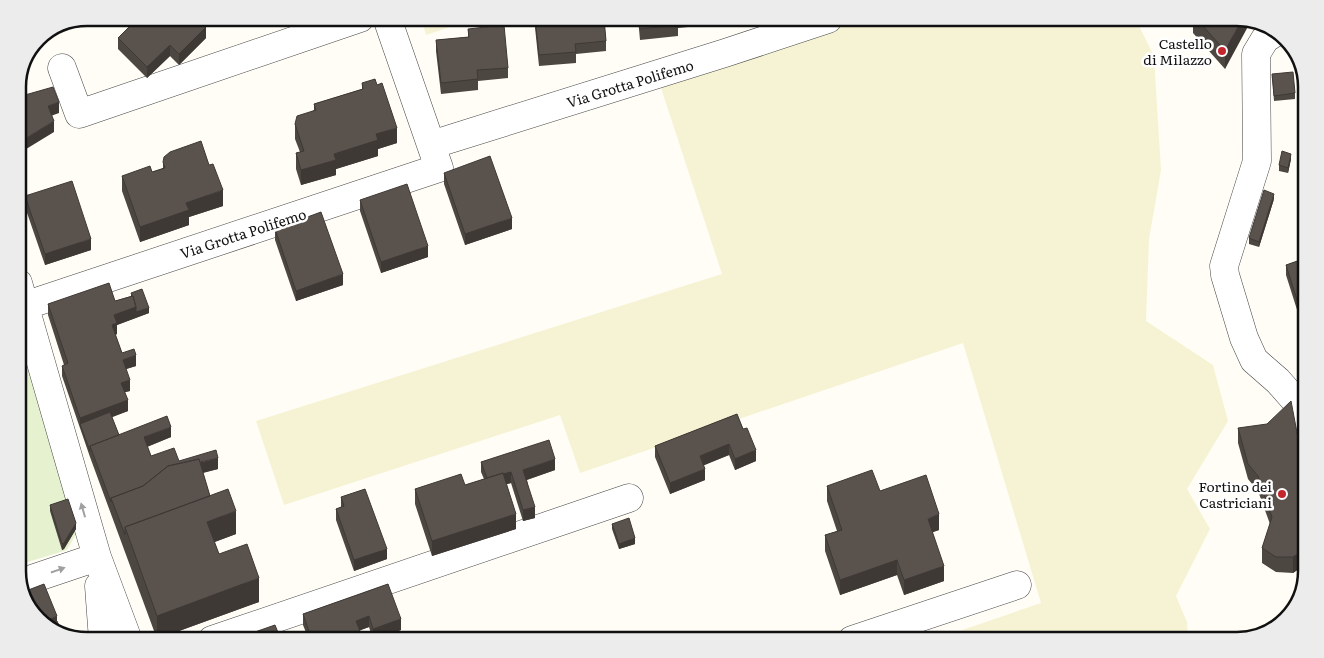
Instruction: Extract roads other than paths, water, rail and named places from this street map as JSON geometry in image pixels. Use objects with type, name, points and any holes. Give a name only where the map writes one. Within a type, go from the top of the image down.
[{"type":"street","points":[[62,68],[79,114],[337,26]]},
{"type":"street","name":"Via Grotta Polifemo","points":[[26,293],[439,168],[390,26]]},
{"type":"street","name":"Via Grotta Polifemo","points":[[431,145],[807,26]]},
{"type":"street","points":[[1270,36],[1265,39],[1256,54],[1257,161],[1224,266],[1225,275],[1247,345],[1254,360],[1278,381],[1298,404]]},
{"type":"street","name":"Via Grotta Polifemo","points":[[26,312],[97,557],[125,632]]},
{"type":"street","points":[[235,632],[629,498]]},
{"type":"street","points":[[27,581],[97,557]]},
{"type":"street","name":"Via Grotta Polifemo","points":[[97,557],[102,632]]},
{"type":"street","points":[[876,632],[1017,585]]},
{"type":"place","name":"Castello di Milazzo","points":[[1222,51]]},
{"type":"place","name":"Fortino dei Castriciani","points":[[1282,494]]}]
